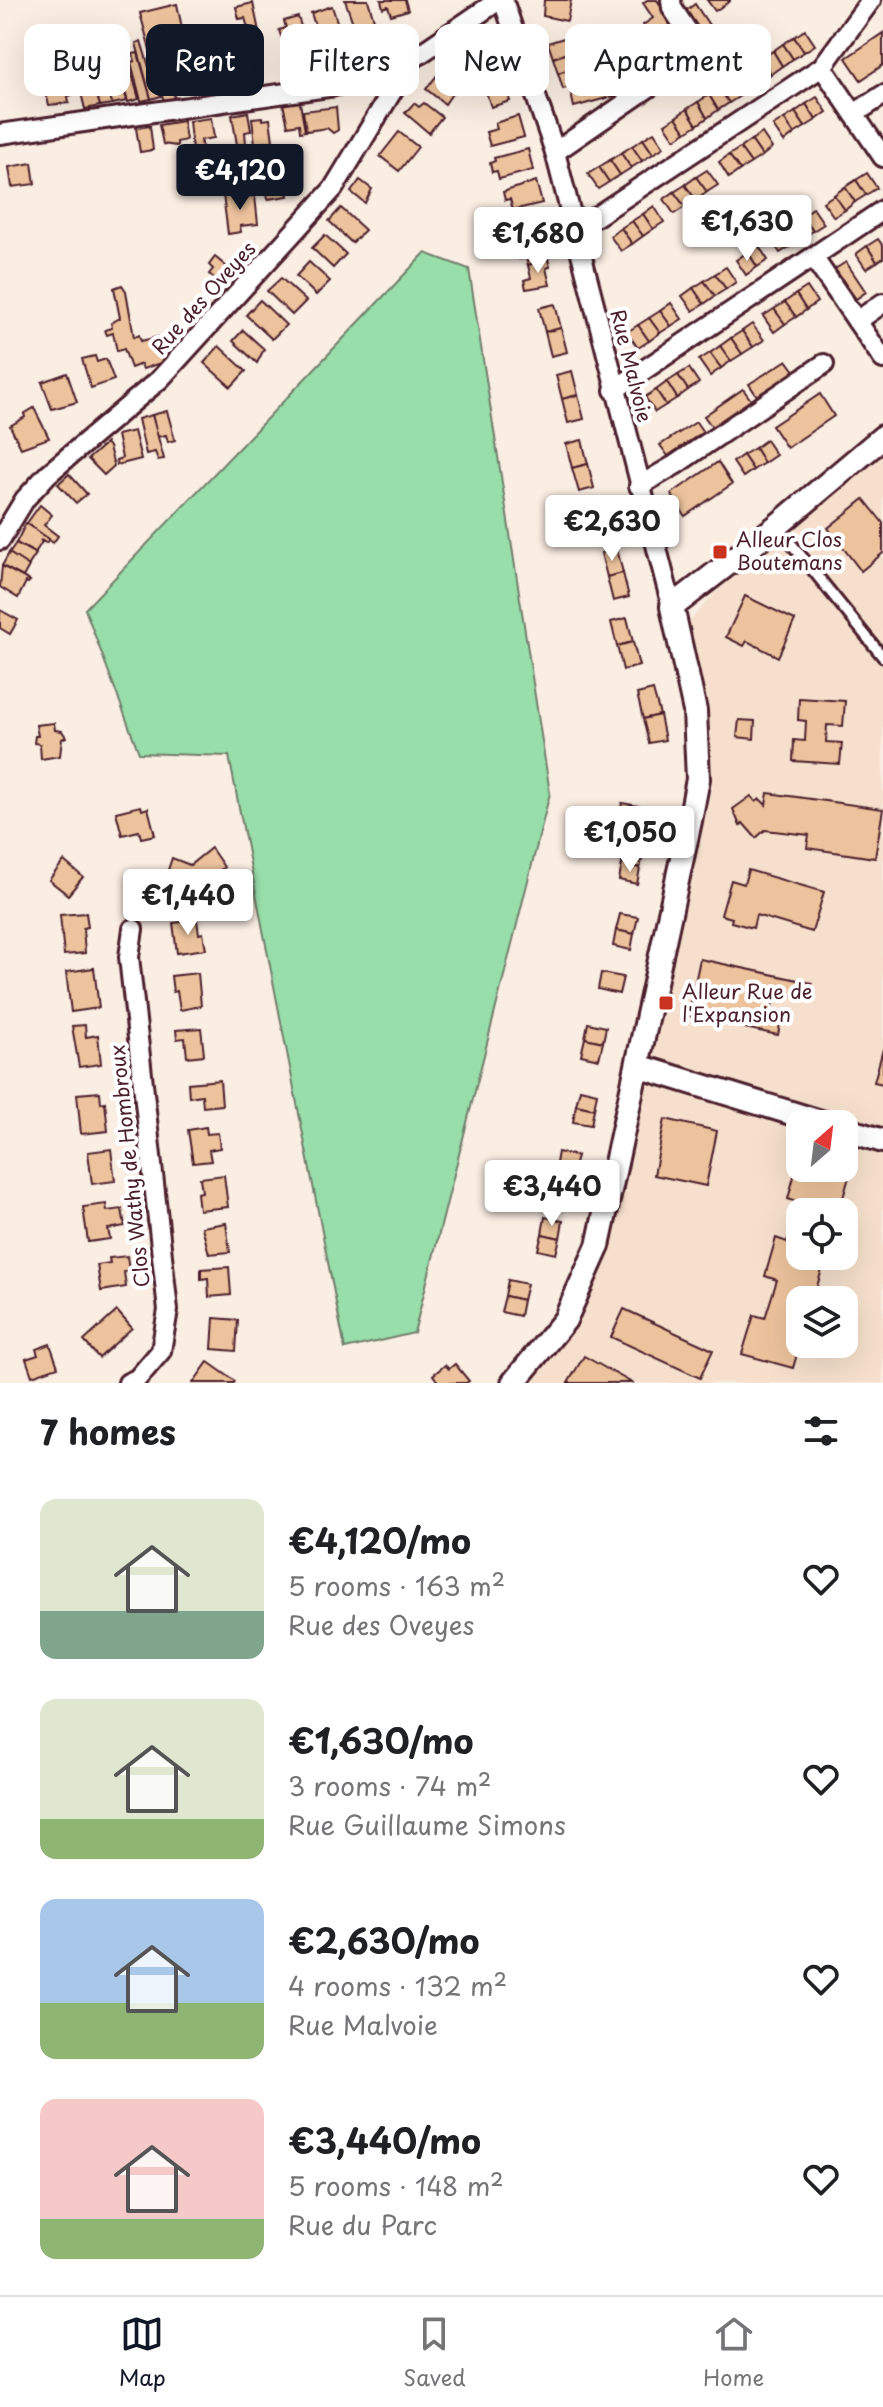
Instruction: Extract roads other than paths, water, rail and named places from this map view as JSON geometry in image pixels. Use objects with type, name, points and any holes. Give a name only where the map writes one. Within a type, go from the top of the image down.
[{"type":"street","points":[[419,55],[501,0]]},
{"type":"street","name":"Rue Malvoie","points":[[501,0],[555,152],[672,607]]},
{"type":"street","points":[[555,152],[697,54],[698,47],[672,8],[671,0]]},
{"type":"street","points":[[574,231],[822,67],[871,0]]},
{"type":"street","points":[[822,67],[883,157]]},
{"type":"street","points":[[0,134],[280,94]]},
{"type":"street","points":[[854,114],[883,95]]},
{"type":"street","name":"Rue des Oveyes","points":[[0,540],[25,499],[48,474],[160,379],[333,189],[389,96]]},
{"type":"street","points":[[614,390],[883,210]]},
{"type":"street","points":[[813,257],[883,359]]},
{"type":"street","points":[[857,321],[883,303]]},
{"type":"street","points":[[639,486],[824,364]]},
{"type":"street","points":[[513,1383],[565,1320],[598,1246],[698,779],[695,711],[672,607],[777,526],[883,437]]},
{"type":"street","name":"Clos Wathy de Hombroux","points":[[128,1383],[137,1379],[161,1351],[168,1310],[129,957],[133,929]]},
{"type":"street","points":[[638,1066],[786,1111]]},
{"type":"street","points":[[858,1133],[883,1141]]},
{"type":"lane","points":[[777,526],[883,657]]},
{"type":"place","name":"Alleur Clos Boutemans","points":[[720,552]]},
{"type":"place","name":"Alleur Rue de l'Expansion","points":[[666,1003]]}]
